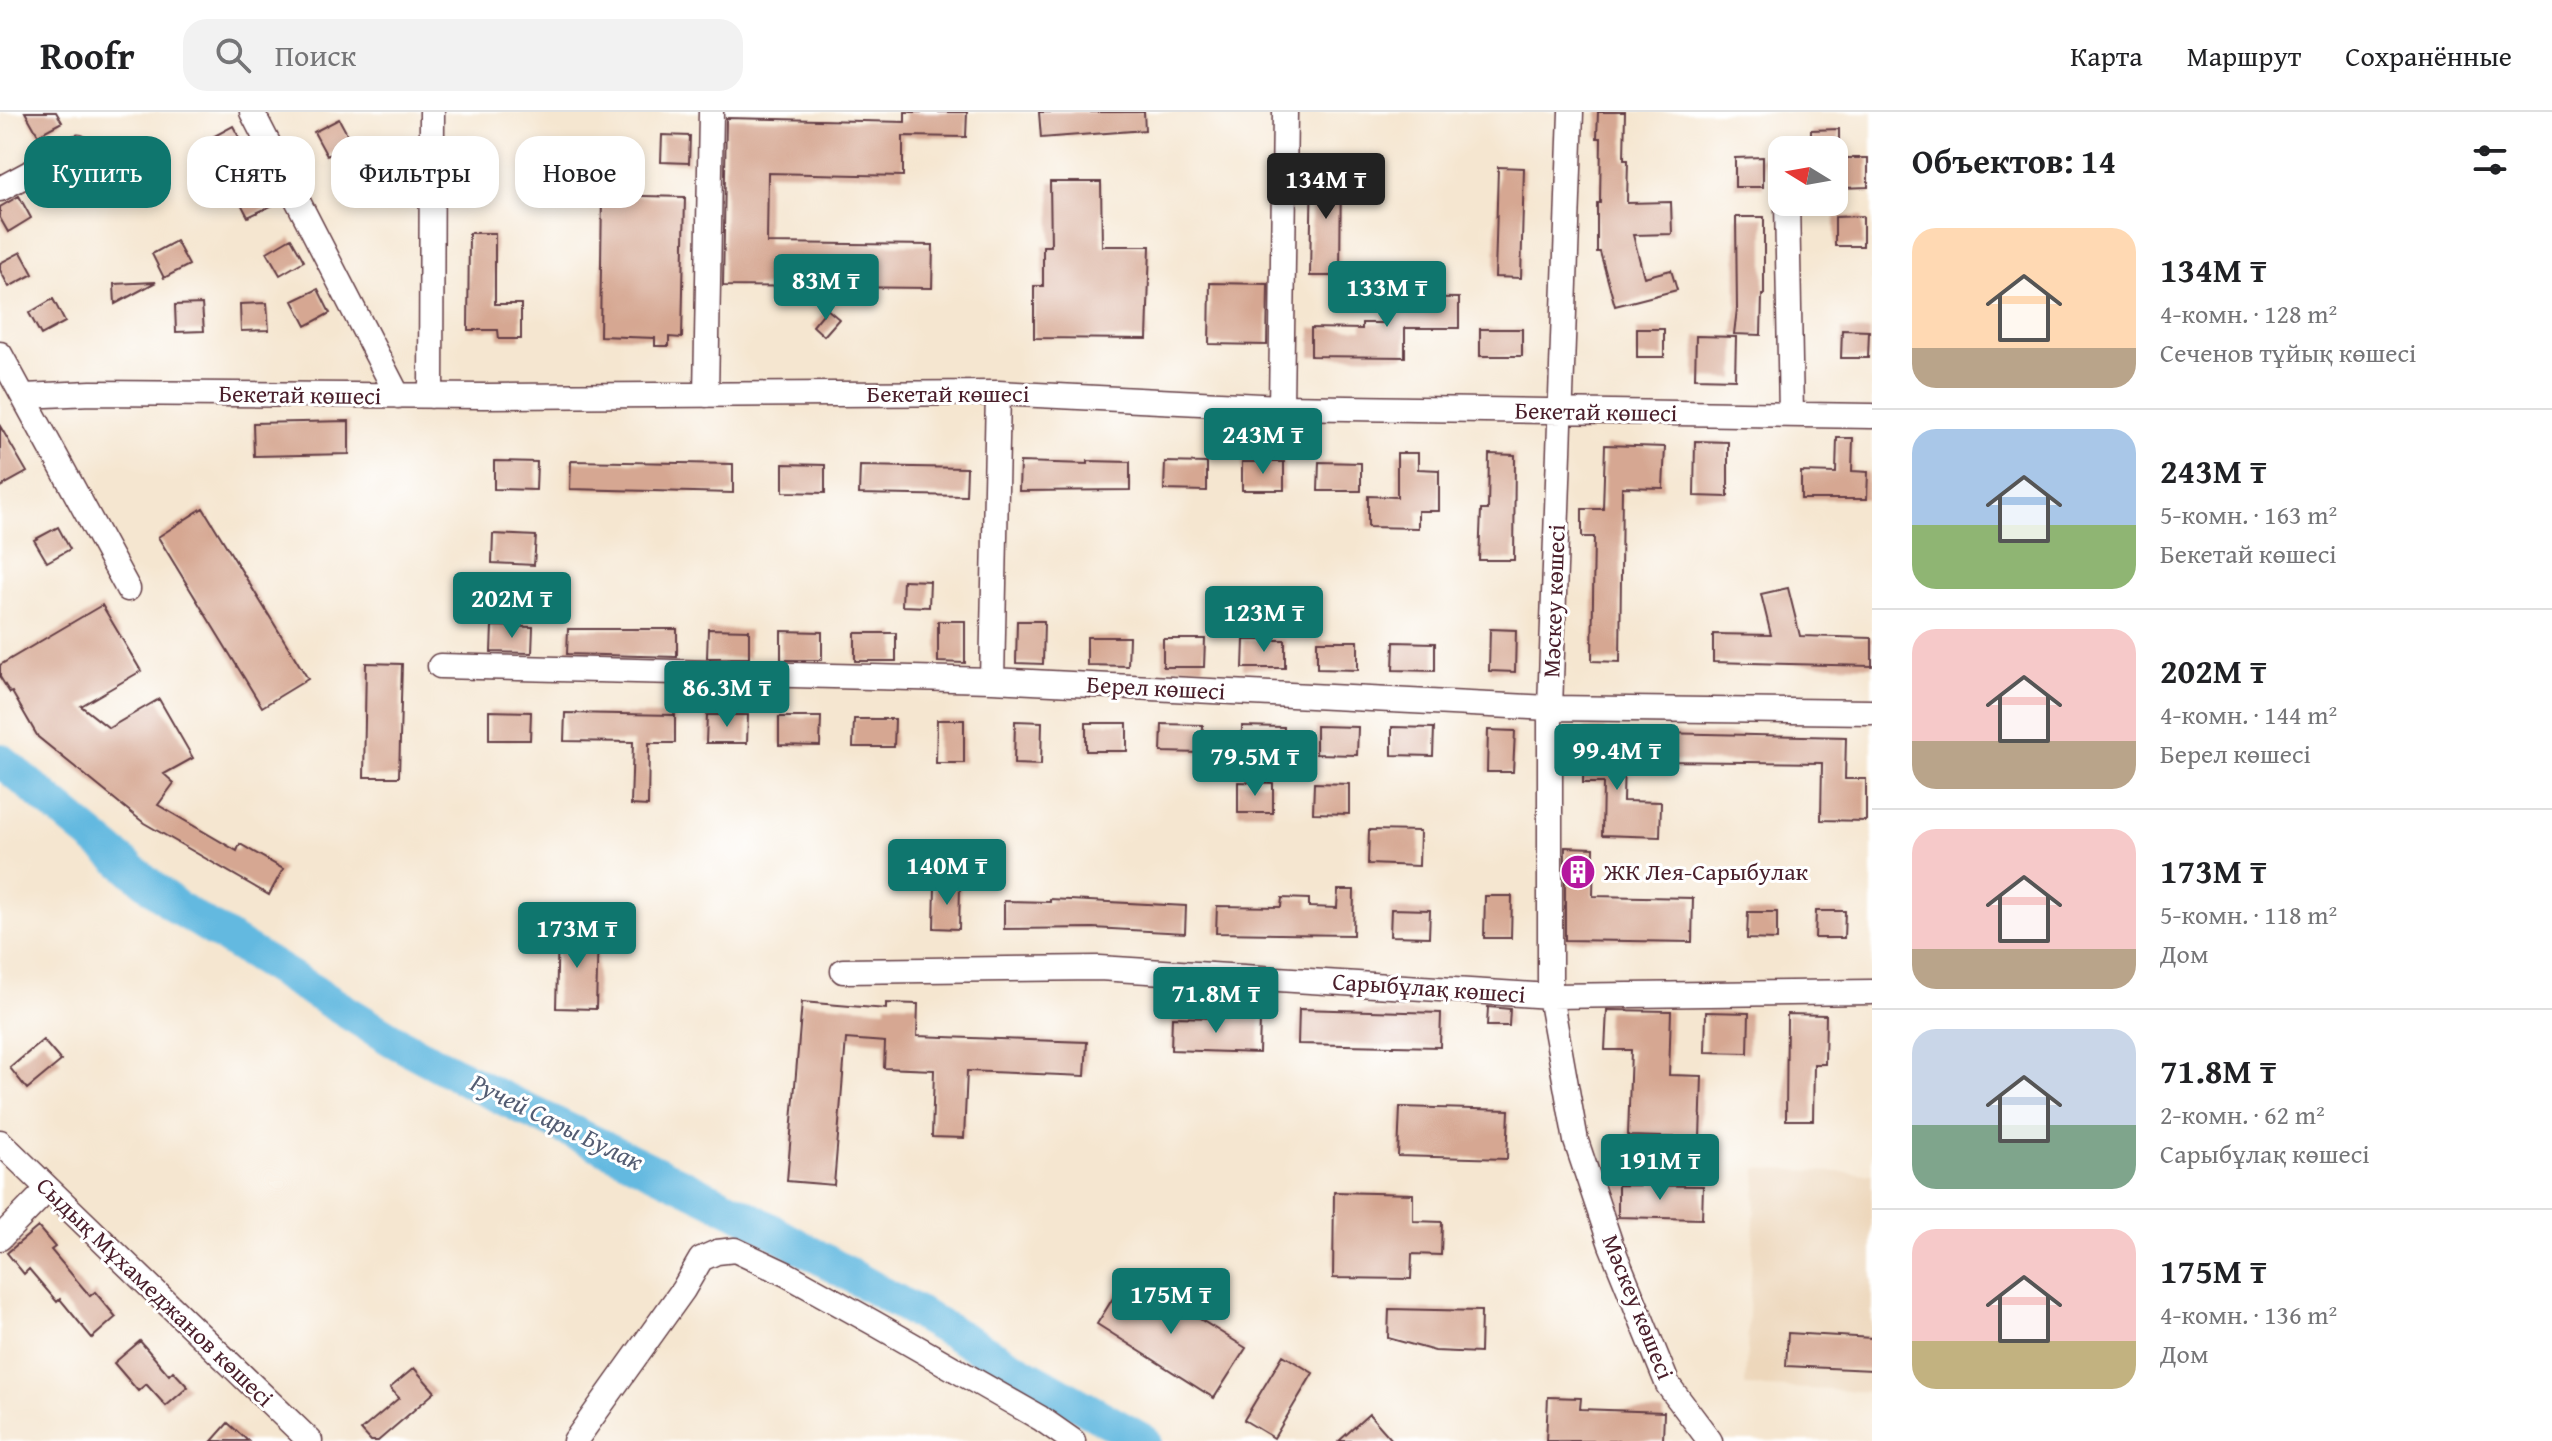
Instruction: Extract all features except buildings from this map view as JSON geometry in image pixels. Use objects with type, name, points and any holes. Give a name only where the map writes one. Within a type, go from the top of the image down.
[{"type":"street","points":[[252,112],[398,396]]},
{"type":"street","points":[[431,396],[432,112]]},
{"type":"street","points":[[706,395],[711,112]]},
{"type":"street","points":[[1281,407],[1285,112]]},
{"type":"street","name":"Мәскеу көшесі","points":[[1571,112],[1550,708],[1550,996],[1553,1025],[1576,1141],[1624,1281],[1668,1385],[1710,1441]]},
{"type":"street","points":[[0,189],[24,176]]},
{"type":"street","points":[[1787,216],[1791,414]]},
{"type":"street","points":[[0,354],[128,589]]},
{"type":"street","name":"Бекетай көшесі","points":[[24,396],[91,393],[398,396],[998,393],[1281,407],[1872,416]]},
{"type":"street","points":[[992,680],[998,393]]},
{"type":"street","name":"Берел көшесі","points":[[440,666],[992,680],[1550,708],[1872,712]]},
{"type":"street","name":"Сарыбұлақ көшесі","points":[[843,971],[1099,968],[1550,996],[1872,992]]},
{"type":"street","name":"Сыдық Мұхамеджанов көшесі","points":[[0,1142],[310,1441]]},
{"type":"street","points":[[0,1238],[48,1189]]},
{"type":"street","points":[[575,1441],[683,1290],[701,1259],[717,1252],[735,1250],[786,1274],[874,1323],[1040,1418],[1073,1441]]},
{"type":"shaded area","points":[[1757,1168],[1872,1174],[1872,1392],[1745,1386]]},
{"type":"waterway","name":"Ручей Сары Булак","points":[[0,760],[178,908],[394,1041],[486,1090],[746,1216],[1144,1441]]},
{"type":"place","name":"ЖК Лея-Сарыбулак","points":[[1578,872]]}]
